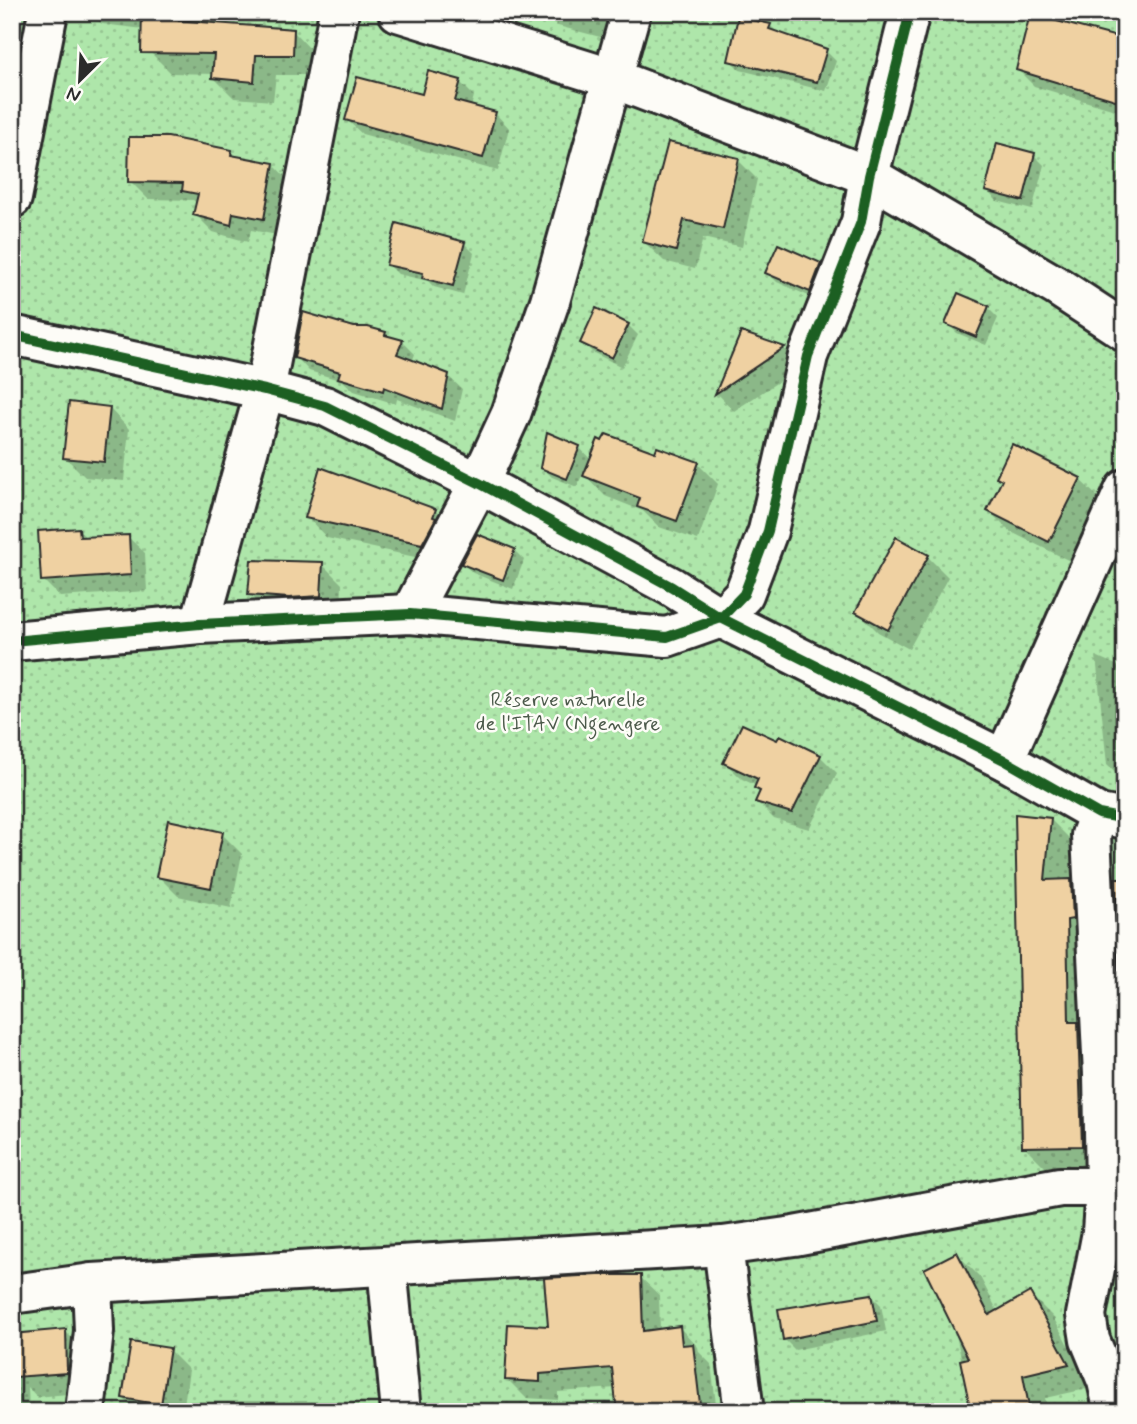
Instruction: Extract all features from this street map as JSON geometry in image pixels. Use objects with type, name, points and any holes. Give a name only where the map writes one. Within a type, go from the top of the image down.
[{"type":"street","points":[[12,198],[48,12]]},
{"type":"street","points":[[200,624],[265,390],[339,12]]},
{"type":"street","points":[[398,12],[614,79],[869,176],[1058,287],[1125,331]]},
{"type":"street","points":[[410,614],[480,482],[511,414],[551,301],[631,12]]},
{"type":"street","points":[[12,641],[200,624],[410,614],[667,638],[721,618],[744,594],[768,531],[808,356],[860,222],[910,12]]},
{"type":"street","points":[[12,335],[265,390],[325,406],[480,482],[672,587],[721,618],[1112,816],[1091,835],[1103,1074],[1115,1187],[1102,1232],[1086,1315],[1090,1340],[1107,1381],[1114,1412]]},
{"type":"street","points":[[1004,760],[1125,489]]},
{"type":"street","points":[[12,1294],[92,1283],[723,1246],[794,1236],[1060,1188],[1115,1187]]},
{"type":"street","points":[[723,1246],[744,1412]]},
{"type":"street","points":[[387,1266],[401,1412]]},
{"type":"street","points":[[85,1412],[94,1331],[92,1283]]},
{"type":"green space","name":"Réserve naturelle de l'ITAV (Ngengere","points":[[12,12],[1125,12],[1125,1412],[12,1412]]},
{"type":"building","points":[[142,12],[175,12],[175,20],[294,29],[293,55],[256,55],[254,82],[212,78],[214,54],[141,53]]},
{"type":"building","points":[[1030,14],[1125,39],[1125,103],[1016,70]]},
{"type":"building","points":[[738,17],[771,24],[769,29],[827,49],[817,82],[728,61]]},
{"type":"building","points":[[428,71],[461,80],[455,101],[496,112],[483,158],[345,120],[357,77],[422,94]]},
{"type":"building","points":[[129,137],[168,137],[232,150],[231,155],[274,163],[264,219],[233,213],[231,225],[193,215],[198,194],[182,191],[183,183],[128,182]]},
{"type":"building","points":[[668,142],[739,158],[723,229],[684,220],[676,251],[642,242]]},
{"type":"building","points":[[997,143],[1035,153],[1023,201],[985,191]]},
{"type":"building","points":[[396,223],[465,242],[453,286],[422,278],[423,273],[386,265]]},
{"type":"building","points":[[778,244],[821,263],[810,292],[765,273]]},
{"type":"building","points":[[958,293],[989,306],[976,337],[945,324]]},
{"type":"building","points":[[596,308],[629,324],[612,358],[580,343]]},
{"type":"building","points":[[303,312],[354,327],[368,327],[386,332],[385,335],[403,340],[397,354],[449,374],[442,409],[384,387],[383,391],[338,378],[340,372],[294,358]]},
{"type":"building","points":[[741,332],[785,347],[715,394]]},
{"type":"building","points":[[69,402],[110,407],[104,462],[63,458]]},
{"type":"building","points":[[547,432],[580,446],[567,479],[540,468]]},
{"type":"building","points":[[606,434],[655,452],[657,447],[699,462],[677,521],[637,507],[640,498],[583,476],[598,439],[602,441]]},
{"type":"building","points":[[1012,444],[1081,478],[1049,542],[987,511],[1002,480],[996,477]]},
{"type":"building","points":[[320,467],[436,509],[433,517],[436,518],[422,544],[305,518]]},
{"type":"building","points":[[79,528],[80,537],[129,535],[131,575],[41,581],[38,531]]},
{"type":"building","points":[[477,534],[515,549],[503,580],[461,564]]},
{"type":"building","points":[[896,537],[929,555],[888,630],[855,612]]},
{"type":"building","points":[[251,560],[323,562],[321,596],[289,598],[248,595]]},
{"type":"building","points":[[742,724],[777,740],[780,735],[821,755],[792,813],[755,802],[760,791],[754,788],[758,779],[723,763]]},
{"type":"building","points":[[1015,814],[1051,818],[1045,880],[1071,879],[1073,919],[1067,920],[1069,1022],[1078,1022],[1082,1146],[1022,1147]]},
{"type":"building","points":[[168,820],[223,832],[211,888],[156,877]]},
{"type":"building","points":[[1115,878],[1125,878],[1125,914],[1117,915]]},
{"type":"building","points":[[957,1252],[989,1315],[1030,1292],[1069,1364],[1023,1375],[1030,1412],[971,1412],[960,1360],[968,1358],[924,1269]]},
{"type":"building","points":[[641,1275],[643,1331],[680,1326],[682,1345],[693,1344],[700,1404],[691,1405],[692,1412],[617,1412],[612,1368],[540,1374],[540,1382],[505,1380],[508,1324],[548,1326],[544,1278]]},
{"type":"building","points":[[872,1294],[877,1321],[783,1340],[778,1309]]},
{"type":"building","points":[[66,1329],[67,1373],[15,1377],[12,1334]]},
{"type":"building","points":[[131,1342],[170,1348],[161,1405],[122,1398]]},
{"type":"cycle path","points":[[12,641],[200,624],[410,614],[667,637],[721,618],[744,594],[768,531],[808,356],[861,222],[869,176],[910,12]]},
{"type":"cycle path","points":[[12,335],[265,390],[325,406],[479,483],[672,587],[721,618],[1004,760],[1099,814],[1125,819]]}]
